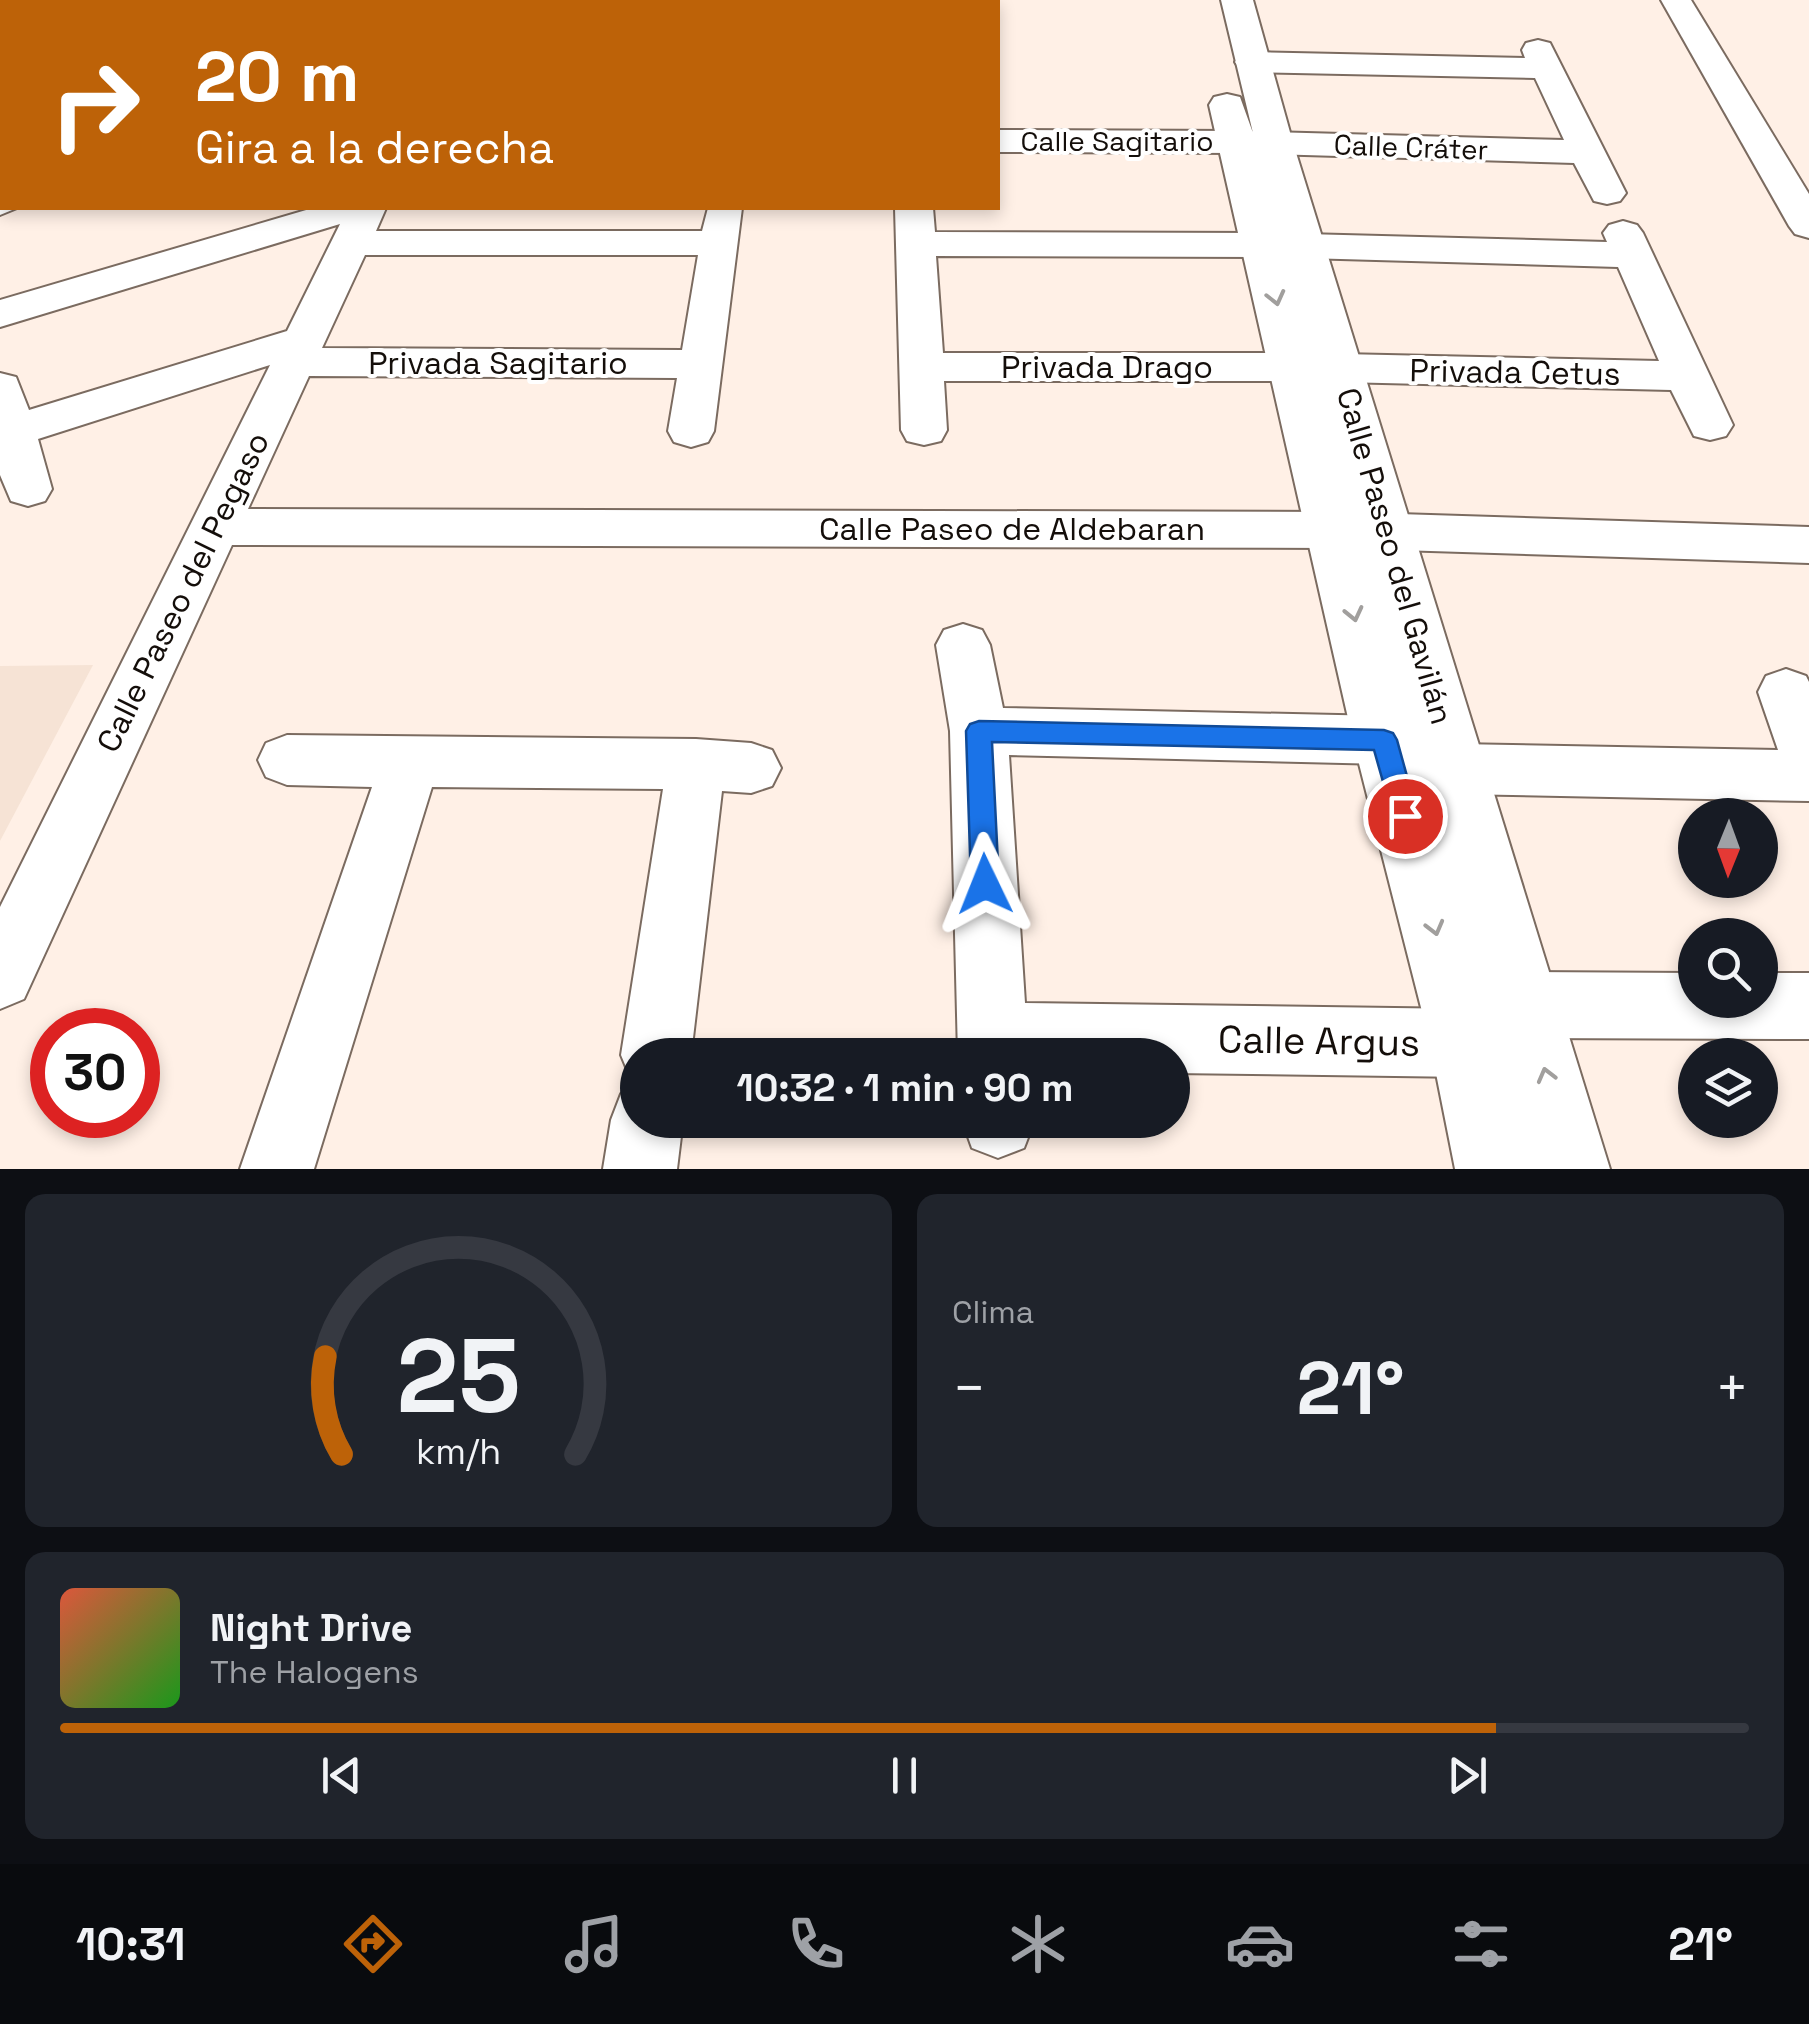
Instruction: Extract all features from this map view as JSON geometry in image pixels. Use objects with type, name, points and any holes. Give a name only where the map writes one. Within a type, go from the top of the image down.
[{"type":"street","name":"Calle Paseo del Gavilán","points":[[1201,0],[1255,142],[1317,368],[1388,531],[1571,1169]]},
{"type":"street","name":"Calle Paseo del Gavilán","points":[[1236,0],[1252,62],[1255,142]]},
{"type":"street","points":[[1676,0],[1809,226]]},
{"type":"street","points":[[1252,62],[1542,59],[1607,193]]},
{"type":"street","name":"Calle Sagitario","points":[[1000,142],[1255,142]]},
{"type":"street","name":"Calle Cráter","points":[[1255,142],[1586,152]]},
{"type":"street","points":[[0,314],[357,219],[723,225],[691,432]]},
{"type":"street","name":"Calle Paseo del Pegaso","points":[[0,976],[357,219]]},
{"type":"street","points":[[924,430],[914,226],[1284,246],[1626,244],[1710,424]]},
{"type":"street","name":"Privada Sagitario","points":[[28,488],[6,409],[298,351],[702,364]]},
{"type":"street","name":"Privada Drago","points":[[921,367],[1317,368]]},
{"type":"street","name":"Calle Paseo del Gavilán","points":[[1317,368],[1335,530],[1384,740],[1466,1043],[1494,1169]]},
{"type":"street","name":"Privada Cetus","points":[[1317,368],[1690,376]]},
{"type":"street","name":"Calle Paseo de Aldebaran","points":[[214,526],[1335,530],[1809,545]]},
{"type":"street","points":[[963,645],[979,731],[994,1038]]},
{"type":"street","points":[[1786,692],[1809,754]]},
{"type":"street","points":[[979,731],[1384,740]]},
{"type":"street","points":[[287,760],[409,766],[724,766],[660,1038]]},
{"type":"street","points":[[277,1169],[409,766]]},
{"type":"street","points":[[1457,768],[1809,776]]},
{"type":"street","points":[[1527,1005],[1809,1006]]},
{"type":"street","name":"Calle Argus","points":[[1190,1066],[1466,1043]]},
{"type":"street","points":[[640,1169],[644,1138]]},
{"type":"shaded area","points":[[93,665],[0,841],[0,666]]},
{"type":"route","points":[[985,884],[979,731],[1384,740],[1405,816]]}]
